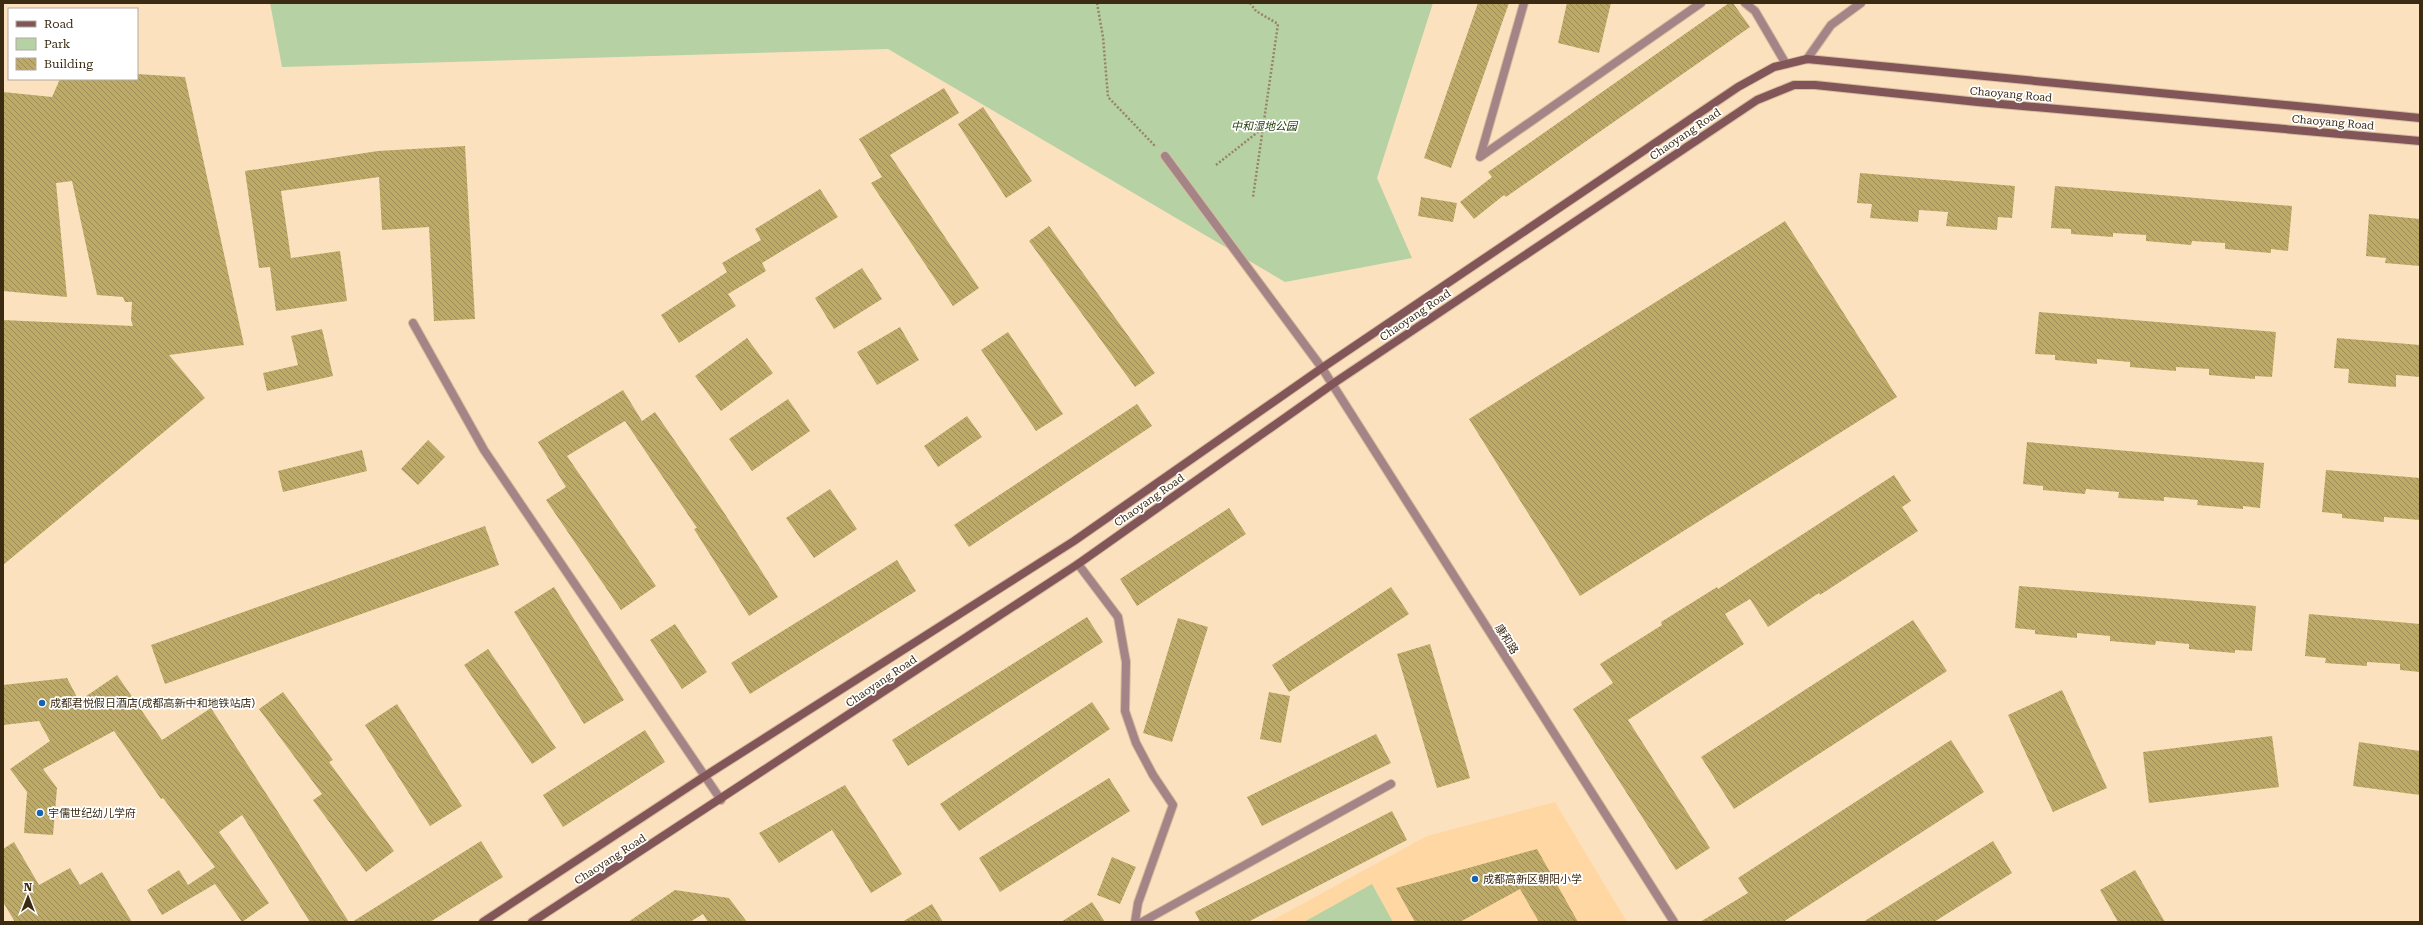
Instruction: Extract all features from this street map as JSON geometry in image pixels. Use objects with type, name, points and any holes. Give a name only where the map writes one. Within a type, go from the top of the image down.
[{"type":"main road","name":"Chaoyang Road","points":[[483,922],[705,776],[1074,541],[1322,368],[1738,87],[1774,67],[1807,59],[2420,118]]},
{"type":"main road","name":"Chaoyang Road","points":[[532,922],[721,800],[1078,564],[1332,384],[1757,100],[1794,85],[1815,84],[1978,102],[2420,141]]},
{"type":"street","points":[[1524,3],[1480,157],[1702,3]]},
{"type":"street","points":[[1745,3],[1755,11],[1786,64]]},
{"type":"street","points":[[1807,59],[1831,26],[1861,3]]},
{"type":"street","name":"康和路","points":[[1165,156],[1322,368],[1674,922]]},
{"type":"street","points":[[413,323],[484,450],[721,800]]},
{"type":"street","points":[[1078,564],[1118,618],[1126,662],[1125,711],[1136,742],[1153,775],[1173,805],[1138,903],[1135,922]]},
{"type":"street","points":[[1142,922],[1391,784]]},
{"type":"path","points":[[1097,3],[1103,37],[1108,97],[1165,156]]},
{"type":"path","points":[[1250,3],[1256,12],[1278,24],[1252,197]]},
{"type":"path","points":[[1216,165],[1263,128]]},
{"type":"shaded area","name":"成都高新区朝阳小学","points":[[1555,802],[1627,922],[1269,922],[1427,836]]},
{"type":"green space","name":"中和湿地公园","points":[[270,3],[1433,3],[1377,178],[1412,258],[1285,282],[888,49],[282,67]]},
{"type":"green space","points":[[1372,884],[1393,922],[1304,922]]},
{"type":"building","points":[[1478,3],[1509,3],[1451,168],[1424,158]]},
{"type":"building","points":[[1567,3],[1611,3],[1599,53],[1558,43]]},
{"type":"building","points":[[1729,3],[1733,3],[1750,27],[1506,197],[1504,195],[1474,219],[1460,202],[1492,177],[1488,172]]},
{"type":"building","points":[[138,74],[185,77],[244,345],[169,355],[205,398],[3,565],[3,320],[133,326],[131,320],[132,302],[125,302],[123,297],[97,295],[72,181],[56,183],[67,297],[3,291],[3,92],[52,97],[60,80],[138,80]]},
{"type":"building","points":[[944,88],[959,113],[890,155],[979,288],[953,306],[871,183],[882,177],[859,139]]},
{"type":"building","points":[[983,107],[1032,181],[1006,198],[958,124]]},
{"type":"building","points":[[465,146],[475,319],[434,321],[429,227],[382,230],[379,177],[281,191],[291,258],[340,251],[347,301],[276,311],[270,267],[259,268],[245,171],[378,151]]},
{"type":"building","points":[[1860,173],[2015,186],[2012,218],[1998,217],[1997,230],[1946,226],[1948,212],[1919,210],[1918,222],[1870,218],[1872,204],[1857,203]]},
{"type":"building","points":[[2055,186],[2292,206],[2288,251],[2271,249],[2271,253],[2225,249],[2225,243],[2192,241],[2191,245],[2146,241],[2146,235],[2113,233],[2113,237],[2071,234],[2071,229],[2051,228]]},
{"type":"building","points":[[820,189],[838,217],[762,263],[766,271],[728,294],[736,306],[679,343],[661,315],[727,272],[722,263],[761,240],[755,229]]},
{"type":"building","points":[[1421,197],[1457,203],[1453,222],[1418,216]]},
{"type":"building","points":[[2369,214],[2420,219],[2420,266],[2385,263],[2386,258],[2366,256]]},
{"type":"building","points":[[1785,221],[1897,397],[1580,596],[1469,419]]},
{"type":"building","points":[[1049,226],[1155,373],[1135,387],[1029,241]]},
{"type":"building","points":[[862,268],[882,299],[834,329],[815,298]]},
{"type":"building","points":[[2039,312],[2276,332],[2272,377],[2255,376],[2255,379],[2209,375],[2209,369],[2176,367],[2176,371],[2130,367],[2130,362],[2097,359],[2097,364],[2055,360],[2055,355],[2035,354]]},
{"type":"building","points":[[900,327],[919,360],[877,385],[857,352]]},
{"type":"building","points":[[322,329],[333,376],[267,391],[263,373],[298,365],[291,336]]},
{"type":"building","points":[[1008,332],[1063,414],[1036,431],[981,350]]},
{"type":"building","points":[[747,338],[773,373],[721,411],[695,376]]},
{"type":"building","points":[[2337,338],[2420,345],[2420,377],[2396,375],[2396,387],[2348,383],[2349,369],[2334,368]]},
{"type":"building","points":[[623,390],[642,421],[655,412],[723,511],[778,597],[749,616],[694,529],[697,528],[625,421],[567,456],[656,586],[621,610],[546,500],[566,487],[538,442]]},
{"type":"building","points":[[788,399],[810,431],[752,471],[729,439]]},
{"type":"building","points":[[1137,404],[1152,426],[969,547],[954,525]]},
{"type":"building","points":[[967,416],[982,437],[938,467],[924,446]]},
{"type":"building","points":[[428,440],[445,457],[418,485],[401,469]]},
{"type":"building","points":[[2027,442],[2264,463],[2260,508],[2243,506],[2243,509],[2197,505],[2198,500],[2164,497],[2164,501],[2118,498],[2119,492],[2086,489],[2085,494],[2043,490],[2043,486],[2023,484]]},
{"type":"building","points":[[362,450],[367,471],[283,492],[278,471]]},
{"type":"building","points":[[2326,470],[2420,478],[2420,520],[2384,517],[2384,522],[2342,518],[2342,514],[2322,512]]},
{"type":"building","points":[[1894,475],[1911,501],[1902,507],[1918,531],[1768,627],[1750,599],[1725,614],[1744,644],[1628,720],[1710,848],[1676,870],[1573,709],[1613,683],[1600,664],[1662,625],[1661,622],[1717,587],[1718,589]]},
{"type":"building","points":[[830,489],[857,529],[814,558],[786,518]]},
{"type":"building","points":[[1229,508],[1246,534],[1137,606],[1120,579]]},
{"type":"building","points":[[485,526],[499,565],[165,684],[151,645]]},
{"type":"building","points":[[897,560],[916,591],[750,694],[731,663]]},
{"type":"building","points":[[2019,586],[2256,606],[2252,651],[2235,650],[2235,653],[2189,649],[2189,644],[2156,641],[2155,645],[2110,641],[2110,636],[2077,633],[2077,638],[2035,634],[2035,630],[2015,628]]},
{"type":"building","points":[[554,587],[624,700],[584,724],[514,612]]},
{"type":"building","points":[[1391,587],[1409,614],[1289,692],[1272,665]]},
{"type":"building","points":[[2309,614],[2420,624],[2420,672],[2400,670],[2400,664],[2367,662],[2367,666],[2325,663],[2326,658],[2305,656]]},
{"type":"building","points":[[1087,617],[1103,642],[908,766],[892,740]]},
{"type":"building","points":[[1178,618],[1208,627],[1172,742],[1143,733]]},
{"type":"building","points":[[1913,620],[1947,671],[1734,809],[1701,757]]},
{"type":"building","points":[[675,624],[707,672],[682,689],[650,640]]},
{"type":"building","points":[[1430,644],[1470,778],[1437,788],[1397,654]]},
{"type":"building","points":[[488,649],[556,748],[532,764],[464,665]]},
{"type":"building","points":[[117,675],[162,740],[211,708],[349,922],[310,922],[242,815],[219,832],[269,903],[242,922],[215,884],[162,915],[147,890],[179,870],[188,885],[215,867],[163,798],[161,799],[114,731],[43,769],[57,788],[53,835],[24,833],[27,792],[10,769],[50,741],[39,721],[3,725],[3,685],[67,678],[79,701]]},
{"type":"building","points":[[2062,690],[2107,788],[2053,812],[2008,715]]},
{"type":"building","points":[[283,692],[333,760],[329,762],[394,851],[366,872],[313,800],[322,794],[259,709]]},
{"type":"building","points":[[1269,692],[1290,696],[1281,743],[1260,739]]},
{"type":"building","points":[[1092,702],[1110,729],[959,831],[940,804]]},
{"type":"building","points":[[397,704],[462,806],[430,826],[365,725]]},
{"type":"building","points":[[645,730],[665,762],[563,827],[543,795]]},
{"type":"building","points":[[1376,734],[1391,763],[1262,826],[1247,797]]},
{"type":"building","points":[[2272,736],[2279,787],[2149,803],[2143,752]]},
{"type":"building","points":[[1951,740],[1984,792],[1783,922],[1700,922],[1748,893],[1738,878]]},
{"type":"building","points":[[2359,742],[2420,751],[2420,795],[2353,786]]},
{"type":"building","points":[[1109,778],[1130,811],[1000,892],[979,858]]},
{"type":"building","points":[[845,785],[902,874],[871,893],[832,830],[779,863],[759,833]]},
{"type":"building","points":[[1392,811],[1407,840],[1248,922],[1200,922],[1195,912]]},
{"type":"building","points":[[481,841],[503,877],[430,922],[352,922]]},
{"type":"building","points":[[1993,841],[2012,873],[1934,922],[1863,922]]},
{"type":"building","points":[[14,842],[39,885],[70,868],[80,885],[102,872],[132,922],[15,922],[3,902],[3,849]]},
{"type":"building","points":[[1537,849],[1578,922],[1539,922],[1520,889],[1460,922],[1415,922],[1396,888]]},
{"type":"building","points":[[1112,857],[1136,867],[1120,904],[1097,895]]},
{"type":"building","points":[[2135,870],[2165,922],[2118,922],[2100,890]]},
{"type":"building","points":[[675,890],[729,898],[747,922],[708,922],[703,914],[690,922],[628,922]]},
{"type":"building","points":[[1092,902],[1105,922],[1061,922]]},
{"type":"building","points":[[932,904],[943,922],[902,922]]},
{"type":"place","name":"成都君悦假日酒店(成都高新中和地铁站店)","points":[[42,703]]},
{"type":"place","name":"宇儒世纪幼儿学府","points":[[40,813]]},
{"type":"place","name":"成都高新区朝阳小学","points":[[1475,879]]}]
